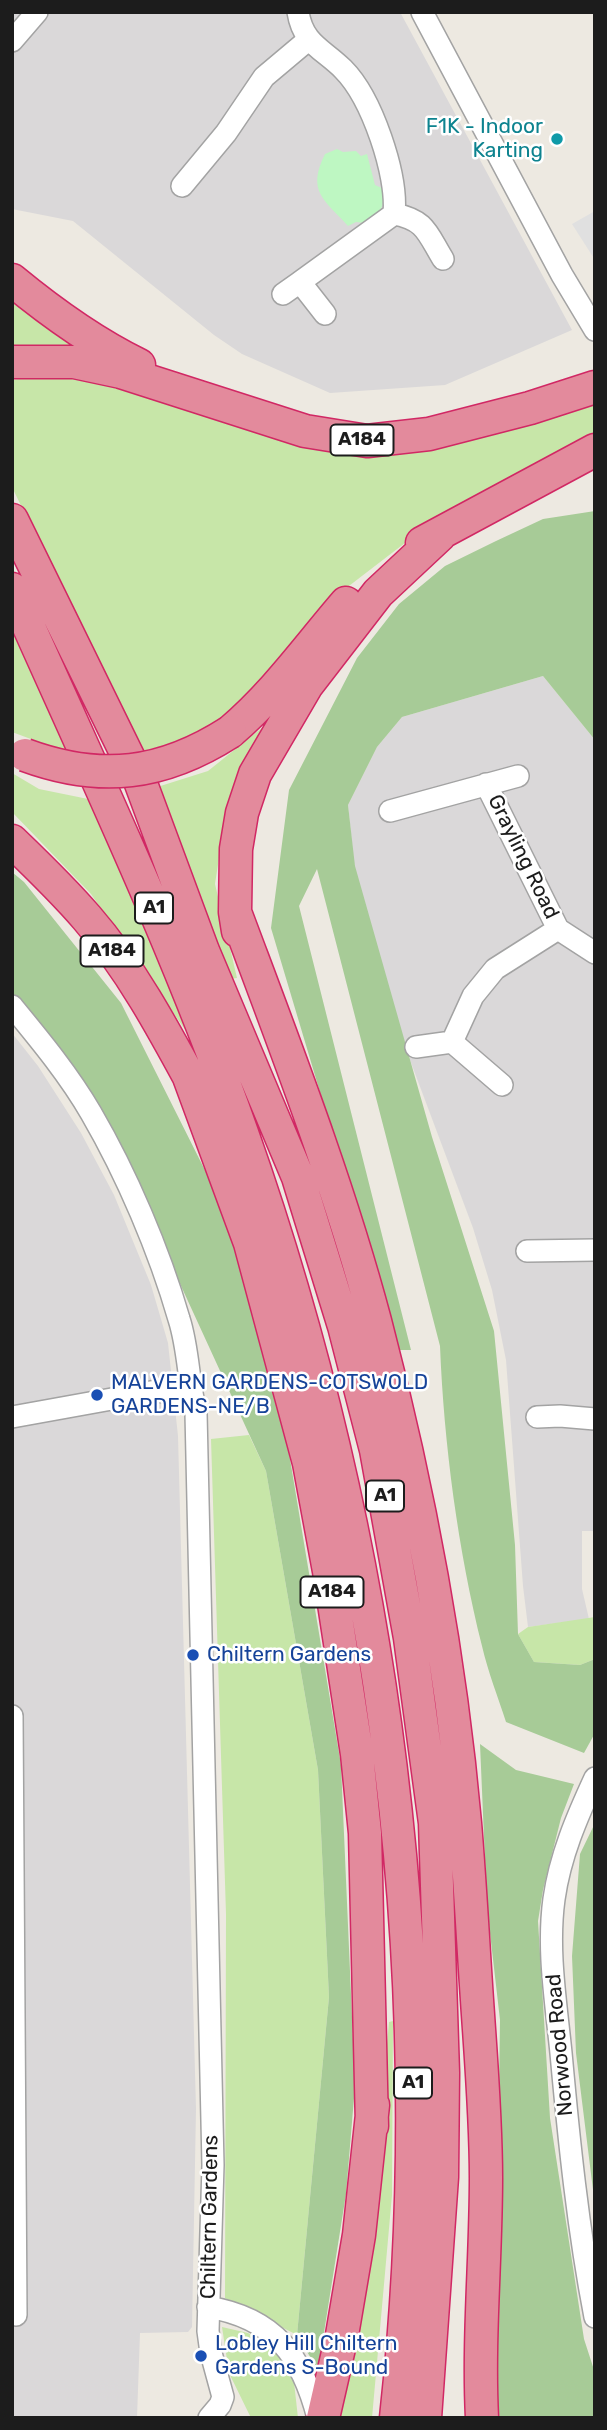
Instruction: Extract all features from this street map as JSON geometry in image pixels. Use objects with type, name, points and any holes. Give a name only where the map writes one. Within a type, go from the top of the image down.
[{"type":"highway","name":"A184","points":[[12,280],[53,314],[109,350],[198,395]]},
{"type":"highway","name":"A184","points":[[25,362],[74,362],[121,372],[305,431],[367,441],[429,434],[530,408],[595,387]]},
{"type":"highway","name":"A1","points":[[19,751],[77,770],[131,771],[183,758],[208,746],[253,713],[359,587],[403,553],[595,450]]},
{"type":"highway","name":"A1","points":[[12,520],[140,781],[203,951],[298,1177]]},
{"type":"highway","name":"A1","points":[[425,2418],[442,2177],[443,2073],[435,1823],[410,1638],[376,1450],[344,1326],[298,1177],[244,965],[234,912],[236,849],[242,813],[255,774],[273,740],[307,685],[378,593],[440,535]]},
{"type":"highway","name":"A1","points":[[12,589],[183,974],[243,1133],[307,1336],[352,1528],[375,1653],[387,1749],[408,1959],[414,2072],[413,2177],[402,2366],[396,2418]]},
{"type":"highway","name":"A184","points":[[12,841],[88,919],[109,946],[160,1024],[276,1235]]},
{"type":"highway","points":[[234,912],[300,1086],[343,1215],[374,1318],[406,1449],[429,1565],[456,1742],[465,1823],[475,1980]]},
{"type":"highway","name":"A184","points":[[189,1077],[250,1243],[309,1463],[329,1571],[357,1754],[365,1833],[372,2126]]},
{"type":"highway","name":"A1","points":[[321,2418],[342,2335],[359,2235],[372,2126],[384,1961],[387,1749]]},
{"type":"highway","name":"A1","points":[[435,1823],[475,1980],[486,2179],[482,2418]]},
{"type":"street","points":[[12,41],[37,12]]},
{"type":"street","points":[[298,12],[300,24],[308,40],[344,70],[365,97],[393,178],[394,214]]},
{"type":"street","points":[[422,12],[556,263],[595,330]]},
{"type":"street","points":[[182,186],[226,133],[264,77],[308,40]]},
{"type":"street","points":[[325,314],[292,288],[394,214],[413,218],[422,226],[443,259]]},
{"type":"street","points":[[390,811],[518,776]]},
{"type":"street","name":"Grayling Road","points":[[486,784],[558,929],[595,953]]},
{"type":"street","points":[[452,1042],[473,996],[495,969],[558,929]]},
{"type":"street","name":"Chiltern Gardens","points":[[12,1006],[37,1036],[90,1111],[152,1239],[182,1330],[196,1413],[213,2165],[208,2307],[211,2353],[223,2397],[235,2418]]},
{"type":"street","points":[[416,1046],[452,1042],[502,1085]]},
{"type":"street","points":[[527,1251],[595,1250]]},
{"type":"street","points":[[12,1417],[156,1391],[178,1393],[192,1400]]},
{"type":"street","points":[[537,1417],[595,1419]]},
{"type":"street","points":[[12,1716],[16,2315]]},
{"type":"street","name":"Norwood Road","points":[[595,1778],[579,1813],[561,1867],[555,1895],[551,1941],[569,2143],[595,2316]]},
{"type":"street","points":[[208,2307],[255,2322],[285,2344],[303,2373],[321,2418]]},
{"type":"street","points":[[209,2418],[223,2397]]},
{"type":"shaded area","points":[[12,12],[400,12],[572,330],[445,385],[330,393],[242,354],[214,335],[73,221],[12,209]]},
{"type":"shaded area","points":[[595,211],[595,260],[572,224]]},
{"type":"shaded area","points":[[543,676],[595,740],[595,1531],[582,1531],[582,1589],[589,1619],[528,1627],[506,1360],[492,1290],[473,1228],[410,1060],[357,892],[348,805],[377,747],[402,717]]},
{"type":"shaded area","points":[[12,1033],[38,1066],[81,1133],[114,1195],[151,1285],[168,1343],[178,1436],[196,2109],[192,2327],[188,2332],[140,2333],[137,2418],[12,2418]]},
{"type":"green space","points":[[337,149],[343,152],[356,151],[361,156],[367,154],[375,185],[384,189],[380,209],[365,223],[356,222],[348,226],[326,202],[318,187],[317,178],[325,154]]},
{"type":"green space","points":[[12,296],[85,352],[47,346],[12,347]]},
{"type":"green space","points":[[75,377],[127,384],[297,443],[595,400],[595,436],[414,536],[332,599],[232,711],[187,739],[140,752],[12,487],[12,380]]},
{"type":"green space","points":[[595,511],[595,740],[543,676],[402,717],[377,747],[348,805],[355,866],[432,1137],[494,1331],[515,1545],[518,1634],[534,1662],[580,1665],[595,1659],[595,1733],[584,1753],[506,1722],[487,1665],[473,1610],[453,1497],[440,1346],[317,869],[299,906],[411,1350],[397,1350],[271,928],[289,790],[357,658],[399,604],[445,566],[543,519]]},
{"type":"green space","points":[[12,626],[71,754],[12,732]]},
{"type":"green space","points":[[273,719],[224,825],[215,884],[237,978],[229,979],[151,789],[208,771]]},
{"type":"green space","points":[[12,773],[39,789],[93,800],[188,1034],[91,894],[12,812]]},
{"type":"green space","points":[[12,872],[24,882],[121,1003],[232,1224],[279,1393],[341,1765],[355,2086],[346,2194],[318,2370],[297,2335],[329,1997],[318,1770],[266,1471],[103,1116],[12,995]]},
{"type":"green space","points":[[249,1435],[266,1471],[318,1770],[329,1997],[297,2335],[225,2298],[226,1914],[211,1439]]},
{"type":"green space","points":[[595,1617],[595,1659],[580,1665],[534,1662],[518,1634],[528,1627]]},
{"type":"green space","points":[[480,1744],[516,1770],[574,1784],[561,1818],[538,1921],[550,2118],[584,2339],[595,2373],[595,2418],[495,2418],[500,2020],[487,1907]]},
{"type":"green space","points":[[595,1823],[595,2206],[576,2053],[572,1956],[580,1854]]},
{"type":"green space","points":[[393,2021],[392,2195],[372,2418],[331,2418],[379,2132],[389,2022]]},
{"type":"green space","points":[[222,2327],[248,2333],[275,2350],[294,2382],[298,2418],[251,2418],[229,2373]]},
{"type":"place","name":"F1K - Indoor Karting","points":[[557,139]]},
{"type":"place","name":"MALVERN GARDENS-COTSWOLD GARDENS-NE/B","points":[[97,1395]]},
{"type":"place","name":"Chiltern Gardens","points":[[193,1655]]},
{"type":"place","name":"Lobley Hill Chiltern Gardens S-Bound","points":[[201,2356]]}]
